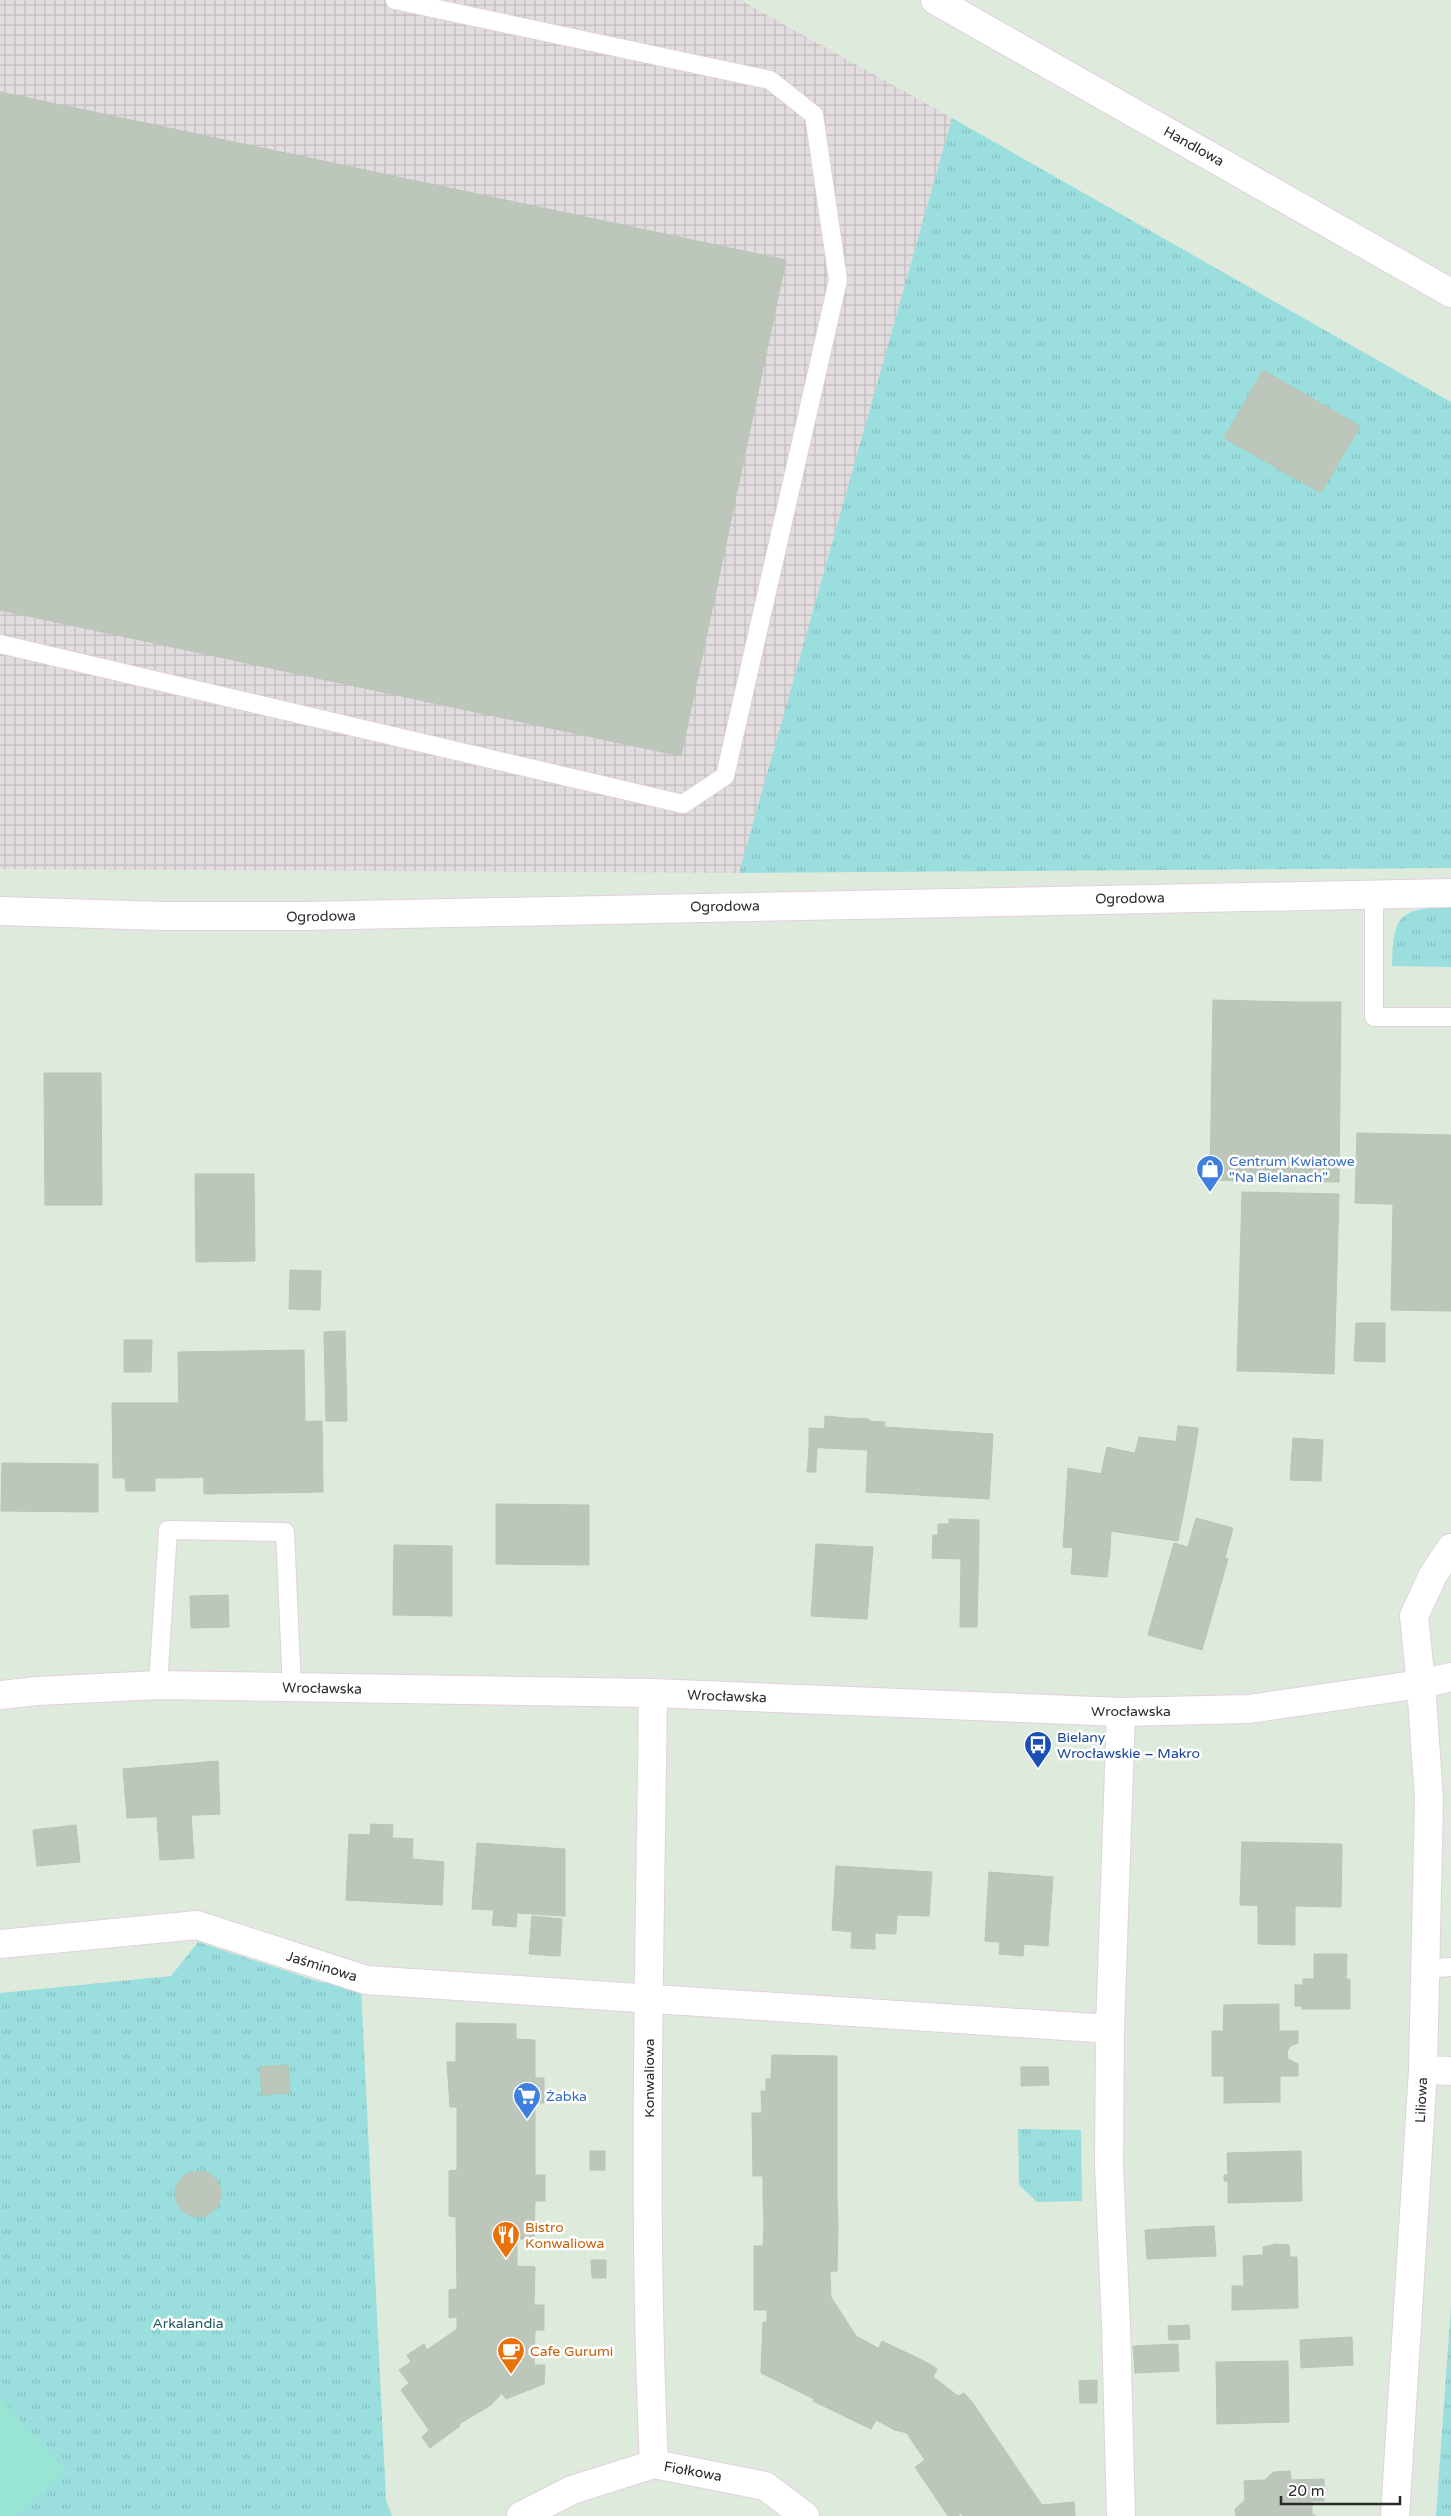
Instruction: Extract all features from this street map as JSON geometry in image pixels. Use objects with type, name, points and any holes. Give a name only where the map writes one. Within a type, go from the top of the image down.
[{"type":"street","name":"Handlowa","points":[[936,0],[1451,293]]},
{"type":"street","name":"Ogrodowa","points":[[0,910],[162,916],[304,916],[1451,893]]},
{"type":"street","name":"Liliowa","points":[[1395,2516],[1423,2070],[1429,1799],[1414,1616],[1433,1575],[1451,1548]]},
{"type":"street","name":"Wrocławska","points":[[0,1695],[36,1691],[158,1685],[653,1693],[1121,1712],[1249,1709],[1421,1684],[1451,1677]]},
{"type":"street","name":"Konwaliowa","points":[[653,1693],[648,1997],[650,2380],[654,2464]]},
{"type":"street","points":[[1121,1712],[1110,2029],[1109,2164],[1121,2516]]},
{"type":"street","name":"Jaśminowa","points":[[0,1944],[197,1925],[366,1980],[648,1997],[1110,2029]]},
{"type":"street","points":[[1423,2070],[1451,2071]]},
{"type":"street","name":"Fiołkowa","points":[[521,2516],[572,2490],[654,2464],[765,2486],[805,2516]]},
{"type":"lane","points":[[0,644],[683,804],[725,776],[838,280],[814,115],[770,80],[395,0]]},
{"type":"lane","points":[[1374,894],[1374,1017],[1451,1017]]},
{"type":"lane","points":[[158,1685],[168,1530],[285,1532],[292,1688]]},
{"type":"lane","points":[[1424,1969],[1451,1967]]},
{"type":"shaded area","points":[[0,0],[740,0],[952,118],[739,873],[0,869]]},
{"type":"shaded area","points":[[0,2397],[65,2472],[14,2516],[0,2516]]},
{"type":"green space","points":[[952,118],[1451,402],[1451,868],[739,873]]},
{"type":"green space","points":[[1451,907],[1451,967],[1392,966],[1394,935],[1397,925],[1402,918],[1420,909]]},
{"type":"green space","name":"Arkalandia","points":[[198,1942],[320,1982],[361,1987],[386,2500],[392,2516],[0,2516],[0,1993],[171,1976]]},
{"type":"green space","points":[[1018,2129],[1081,2130],[1082,2201],[1037,2202],[1019,2185]]},
{"type":"green space","points":[[1451,2306],[1451,2516],[1436,2516]]},
{"type":"building","points":[[0,92],[786,260],[681,756],[0,610]]},
{"type":"building","points":[[1263,370],[1360,426],[1321,493],[1224,438]]},
{"type":"building","points":[[1213,1000],[1255,1001],[1253,1181],[1210,1180]]},
{"type":"building","points":[[1255,1001],[1296,1002],[1293,1181],[1253,1181]]},
{"type":"building","points":[[1296,1002],[1341,1002],[1339,1182],[1293,1181]]},
{"type":"building","points":[[44,1073],[101,1073],[102,1205],[45,1205]]},
{"type":"building","points":[[1357,1133],[1451,1135],[1451,1206],[1355,1203]]},
{"type":"building","points":[[195,1174],[254,1174],[255,1261],[196,1262]]},
{"type":"building","points":[[1242,1192],[1291,1193],[1287,1372],[1237,1371]]},
{"type":"building","points":[[1291,1193],[1339,1194],[1334,1374],[1287,1372]]},
{"type":"building","points":[[1393,1205],[1451,1206],[1451,1260],[1392,1259]]},
{"type":"building","points":[[1392,1259],[1451,1260],[1451,1311],[1391,1310]]},
{"type":"building","points":[[290,1270],[321,1271],[320,1310],[289,1309]]},
{"type":"building","points":[[1356,1323],[1385,1323],[1385,1362],[1354,1361]]},
{"type":"building","points":[[345,1331],[347,1421],[326,1421],[324,1332]]},
{"type":"building","points":[[124,1340],[152,1340],[151,1372],[124,1372]]},
{"type":"building","points":[[304,1350],[305,1422],[203,1423],[204,1477],[180,1478],[178,1352]]},
{"type":"building","points":[[112,1403],[180,1403],[180,1478],[113,1478]]},
{"type":"building","points":[[825,1416],[845,1418],[843,1449],[824,1448]]},
{"type":"building","points":[[845,1418],[869,1419],[868,1450],[843,1449]]},
{"type":"building","points":[[322,1421],[323,1492],[204,1494],[203,1423]]},
{"type":"building","points":[[869,1421],[885,1422],[884,1427],[993,1434],[989,1499],[866,1492]]},
{"type":"building","points":[[1178,1426],[1198,1428],[1196,1444],[1176,1442]]},
{"type":"building","points":[[809,1428],[825,1429],[824,1448],[809,1447]]},
{"type":"building","points":[[1139,1437],[1196,1444],[1188,1489],[1129,1479]]},
{"type":"building","points":[[1293,1438],[1323,1440],[1321,1481],[1290,1480]]},
{"type":"building","points":[[809,1447],[817,1448],[816,1463],[808,1462]]},
{"type":"building","points":[[1107,1447],[1124,1451],[1119,1477],[1101,1474]]},
{"type":"building","points":[[1124,1451],[1135,1453],[1129,1479],[1119,1477]]},
{"type":"building","points":[[808,1462],[816,1463],[816,1472],[807,1472]]},
{"type":"building","points":[[2,1463],[98,1464],[98,1512],[1,1511]]},
{"type":"building","points":[[1068,1468],[1188,1489],[1178,1541],[1111,1531],[1110,1551],[1063,1547]]},
{"type":"building","points":[[155,1478],[155,1491],[126,1491],[125,1479]]},
{"type":"building","points":[[496,1504],[589,1505],[589,1565],[496,1564]]},
{"type":"building","points":[[1196,1518],[1233,1528],[1225,1558],[1188,1547]]},
{"type":"building","points":[[949,1519],[979,1520],[979,1536],[938,1535],[938,1524],[949,1524]]},
{"type":"building","points":[[933,1535],[979,1536],[977,1627],[960,1627],[961,1559],[932,1558]]},
{"type":"building","points":[[1174,1543],[1228,1559],[1202,1650],[1148,1635]]},
{"type":"building","points":[[816,1544],[873,1547],[867,1619],[811,1616]]},
{"type":"building","points":[[394,1545],[452,1546],[452,1616],[393,1615]]},
{"type":"building","points":[[1073,1548],[1110,1551],[1107,1577],[1071,1574]]},
{"type":"building","points":[[228,1595],[229,1627],[191,1628],[190,1596]]},
{"type":"building","points":[[218,1761],[220,1814],[174,1816],[171,1765]]},
{"type":"building","points":[[171,1765],[174,1816],[127,1818],[123,1769]]},
{"type":"building","points":[[191,1815],[194,1858],[177,1859],[174,1816]]},
{"type":"building","points":[[174,1816],[177,1859],[160,1860],[157,1817]]},
{"type":"building","points":[[371,1824],[393,1825],[392,1838],[413,1839],[412,1859],[444,1862],[442,1905],[346,1900],[349,1834],[370,1835]]},
{"type":"building","points":[[76,1825],[80,1862],[37,1866],[33,1830]]},
{"type":"building","points":[[1242,1842],[1342,1844],[1341,1907],[1240,1905]]},
{"type":"building","points":[[477,1843],[565,1849],[565,1916],[517,1913],[516,1927],[492,1925],[494,1910],[472,1909]]},
{"type":"building","points":[[836,1866],[932,1872],[929,1916],[897,1915],[896,1934],[875,1933],[875,1949],[851,1948],[852,1932],[832,1930]]},
{"type":"building","points":[[989,1872],[1053,1877],[1048,1946],[1024,1944],[1023,1956],[999,1954],[1000,1942],[985,1941]]},
{"type":"building","points":[[1258,1905],[1295,1906],[1295,1926],[1258,1925]]},
{"type":"building","points":[[532,1916],[562,1919],[560,1956],[529,1954]]},
{"type":"building","points":[[1258,1925],[1295,1926],[1295,1945],[1258,1944]]},
{"type":"building","points":[[1314,1954],[1347,1954],[1346,1979],[1314,1980]]},
{"type":"building","points":[[1303,1979],[1350,1979],[1350,2009],[1302,2009]]},
{"type":"building","points":[[1295,1985],[1303,1985],[1303,2006],[1295,2006]]},
{"type":"building","points":[[1279,2004],[1279,2031],[1298,2031],[1298,2043],[1290,2046],[1287,2052],[1288,2059],[1298,2064],[1298,2076],[1280,2076],[1280,2102],[1224,2103],[1224,2076],[1212,2076],[1212,2031],[1223,2031],[1224,2005]]},
{"type":"building","points":[[456,2023],[516,2024],[516,2039],[535,2040],[535,2078],[544,2078],[544,2103],[535,2103],[535,2175],[545,2175],[545,2201],[535,2201],[534,2239],[517,2239],[517,2266],[535,2267],[534,2305],[544,2305],[544,2330],[535,2330],[534,2365],[545,2365],[544,2384],[506,2399],[502,2393],[491,2405],[459,2424],[460,2426],[430,2448],[422,2437],[429,2430],[401,2390],[409,2383],[399,2370],[411,2362],[407,2355],[424,2344],[427,2350],[457,2329],[457,2317],[449,2318],[449,2290],[457,2289],[456,2217],[449,2216],[449,2171],[457,2170],[457,2107],[450,2107],[447,2062],[456,2062]]},
{"type":"building","points":[[772,2055],[837,2056],[837,2092],[766,2091],[766,2079],[771,2079]]},
{"type":"building","points":[[288,2065],[290,2093],[262,2095],[260,2067]]},
{"type":"building","points":[[1021,2067],[1048,2067],[1049,2085],[1021,2086]]},
{"type":"building","points":[[761,2091],[837,2092],[837,2199],[763,2197],[763,2176],[753,2176],[752,2113],[762,2113]]},
{"type":"building","points":[[590,2151],[605,2151],[605,2170],[590,2170]]},
{"type":"building","points":[[1301,2151],[1302,2201],[1228,2203],[1228,2181],[1224,2181],[1224,2175],[1228,2175],[1227,2153]]},
{"type":"building","points":[[193,2171],[203,2171],[217,2181],[221,2194],[217,2207],[211,2213],[203,2217],[193,2217],[179,2207],[175,2199],[175,2189],[185,2175]]},
{"type":"building","points":[[763,2197],[837,2199],[838,2225],[764,2224]]},
{"type":"building","points":[[764,2224],[838,2225],[837,2271],[814,2272],[814,2323],[767,2322],[767,2310],[754,2310],[754,2246],[763,2246]]},
{"type":"building","points":[[1214,2226],[1216,2256],[1190,2257],[1189,2227]]},
{"type":"building","points":[[1189,2227],[1190,2257],[1147,2259],[1145,2230]]},
{"type":"building","points":[[1276,2244],[1289,2245],[1290,2257],[1297,2257],[1298,2308],[1232,2310],[1232,2286],[1244,2286],[1243,2256],[1263,2255],[1263,2247]]},
{"type":"building","points":[[591,2260],[606,2260],[606,2278],[592,2278]]},
{"type":"building","points":[[814,2272],[830,2272],[831,2297],[856,2336],[878,2348],[873,2360],[827,2339],[804,2386],[817,2392],[814,2399],[761,2373],[763,2322],[814,2323]]},
{"type":"building","points":[[1189,2325],[1190,2339],[1169,2340],[1168,2326]]},
{"type":"building","points":[[1352,2337],[1353,2365],[1301,2368],[1300,2340]]},
{"type":"building","points":[[827,2339],[873,2360],[882,2341],[928,2363],[895,2430],[876,2420],[871,2429],[813,2401],[817,2392],[804,2386]]},
{"type":"building","points":[[1178,2344],[1179,2371],[1135,2373],[1133,2346]]},
{"type":"building","points":[[1288,2361],[1289,2422],[1217,2424],[1216,2362]]},
{"type":"building","points":[[928,2363],[937,2369],[933,2377],[945,2386],[907,2433],[895,2430]]},
{"type":"building","points":[[1097,2380],[1097,2403],[1080,2403],[1079,2381]]},
{"type":"building","points":[[945,2386],[958,2396],[964,2393],[972,2402],[912,2441],[907,2433]]},
{"type":"building","points":[[972,2402],[1033,2492],[996,2516],[963,2516],[962,2513],[958,2516],[948,2516],[915,2467],[925,2460],[912,2441]]},
{"type":"building","points":[[1290,2471],[1291,2480],[1324,2479],[1324,2501],[1312,2501],[1312,2514],[1316,2516],[1236,2516],[1235,2509],[1245,2500],[1244,2481],[1265,2480],[1273,2472]]},
{"type":"building","points":[[1033,2492],[1042,2505],[1074,2502],[1075,2516],[996,2516]]},
{"type":"place","name":"Centrum Kwiatowe \"Na Bielanach\"","points":[[1210,1193]]},
{"type":"place","name":"Bielany Wrocławskie – Makro","points":[[1038,1769]]},
{"type":"place","name":"Żabka","points":[[527,2120]]},
{"type":"place","name":"Bistro Konwaliowa","points":[[506,2259]]},
{"type":"place","name":"Cafe Gurumi","points":[[511,2375]]}]
